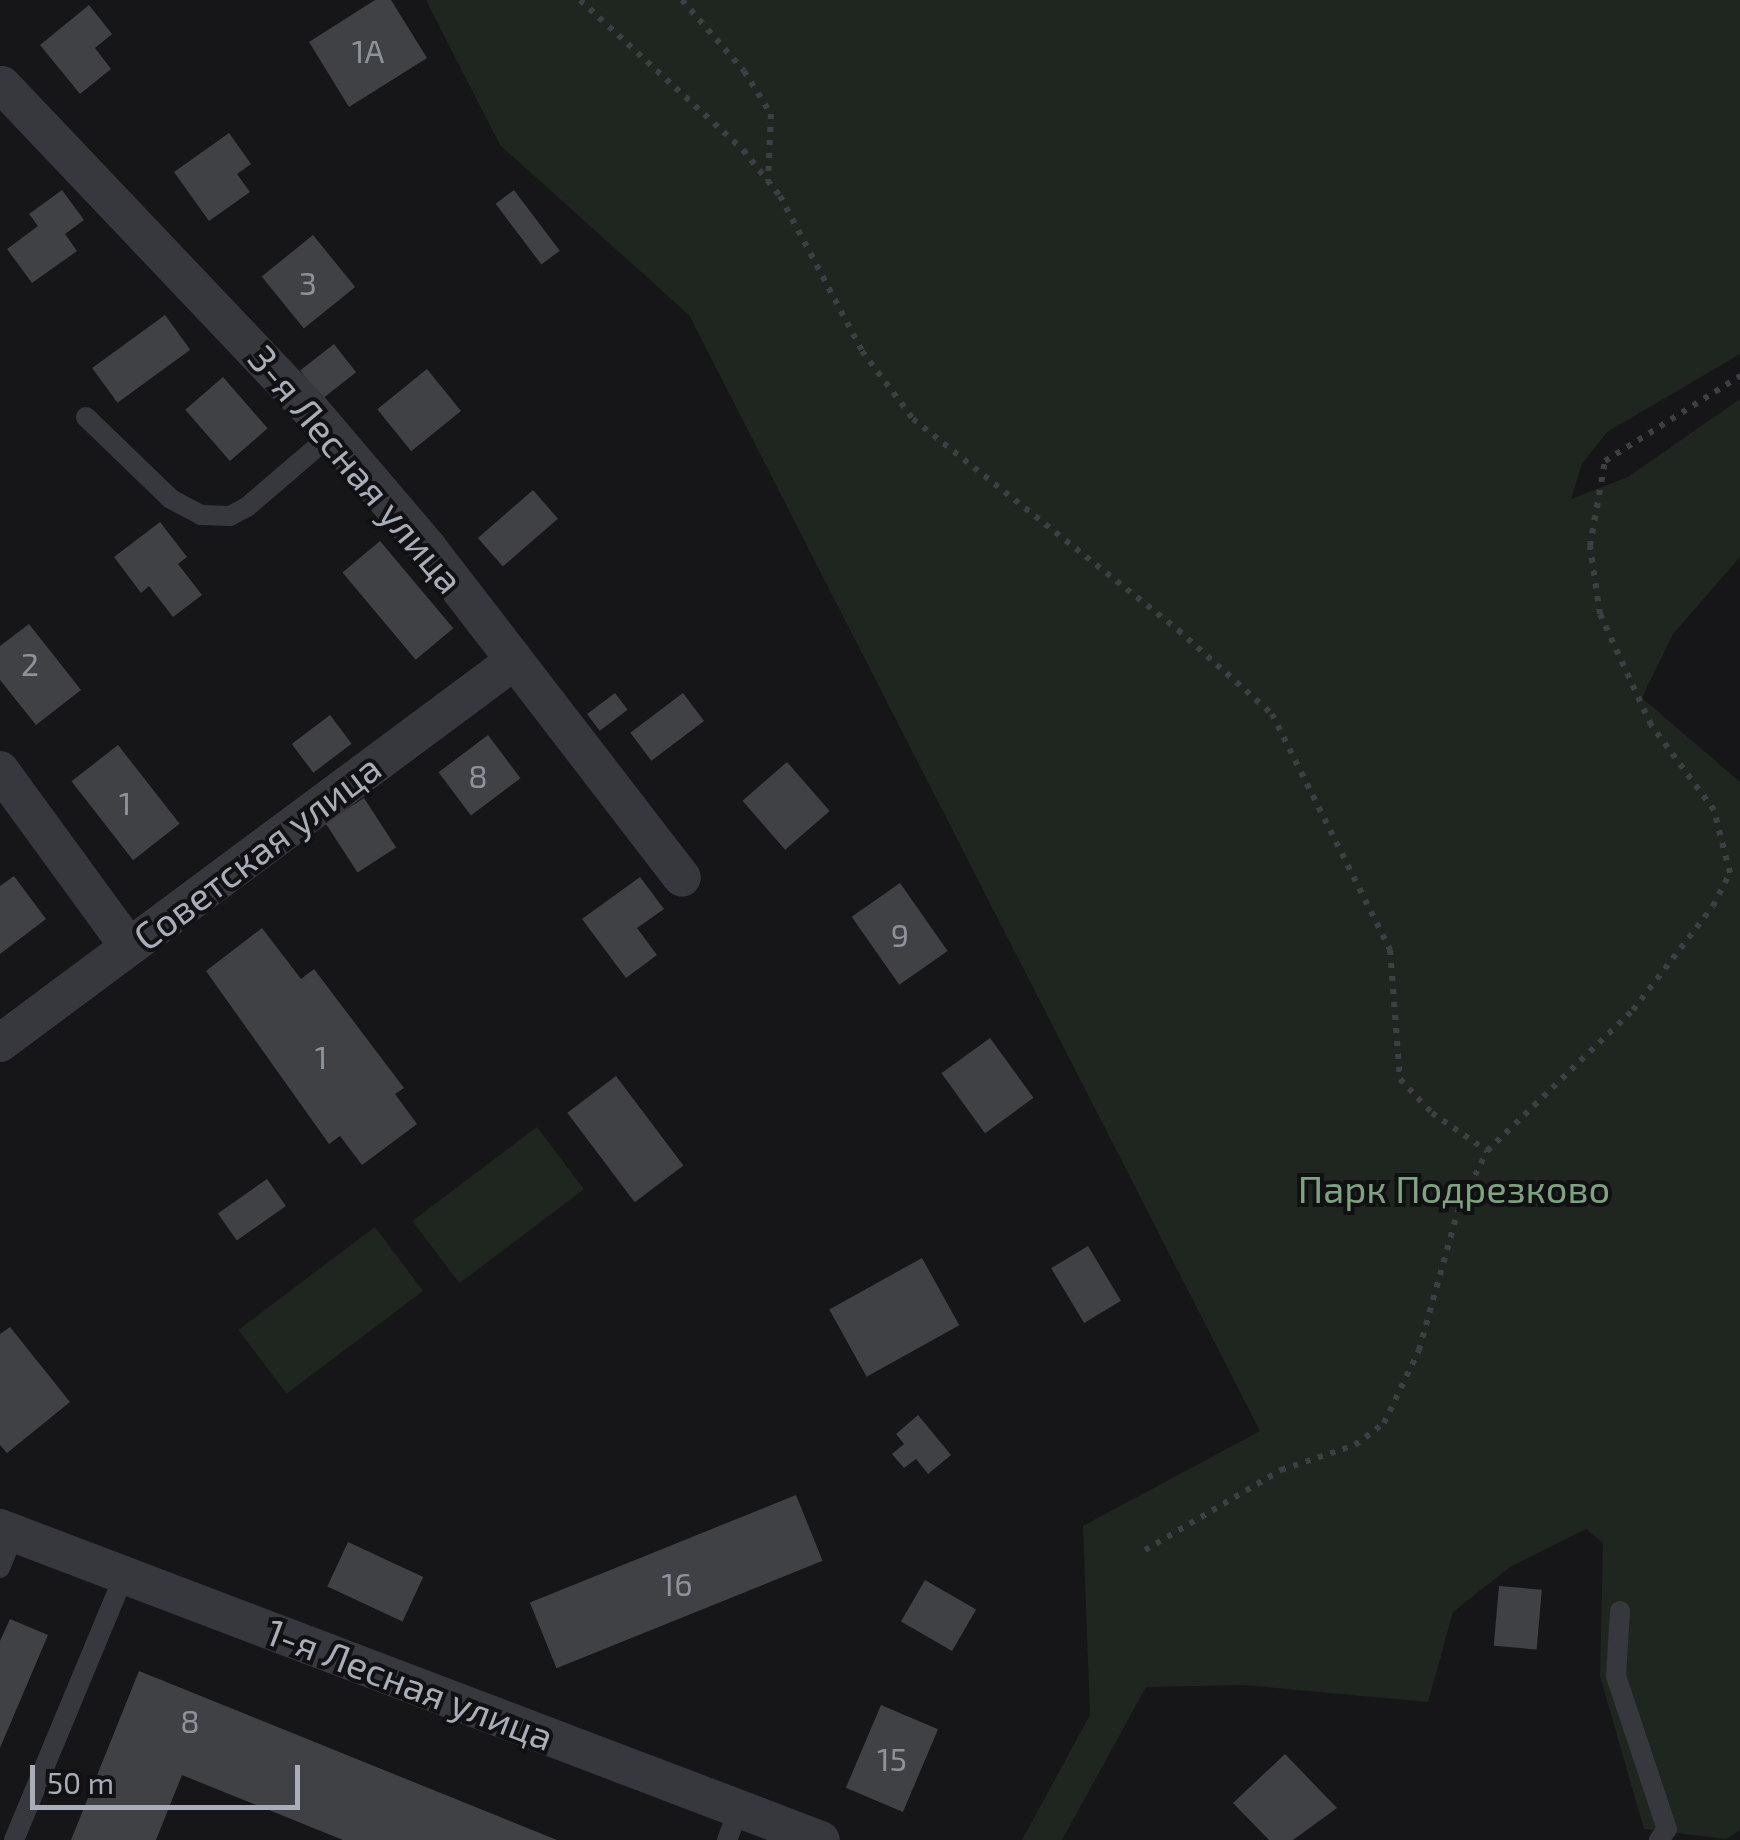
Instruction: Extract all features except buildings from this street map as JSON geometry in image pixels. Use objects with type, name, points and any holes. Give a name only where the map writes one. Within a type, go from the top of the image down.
[{"type":"street","name":"3-я Лесная улица","points":[[2,84],[71,150],[331,435],[514,661],[682,878]]},
{"type":"street","name":"Советская улица","points":[[0,1044],[514,661]]},
{"type":"street","points":[[0,770],[128,948]]},
{"type":"street","name":"1-я Лесная улица","points":[[4,1538],[124,1576],[733,1824],[821,1840]]},
{"type":"lane","points":[[86,417],[171,499],[201,515],[230,516],[247,507],[331,435]]},
{"type":"lane","points":[[14,1840],[124,1576]]},
{"type":"lane","points":[[1620,1611],[1616,1676],[1667,1829],[1659,1840]]},
{"type":"path","points":[[580,0],[743,150],[768,181],[846,324],[912,419],[1178,630],[1272,714],[1390,950],[1400,1079],[1432,1113],[1487,1152]]},
{"type":"path","points":[[682,0],[744,71],[771,114],[768,181]]},
{"type":"path","points":[[1145,1550],[1282,1470],[1355,1446],[1384,1423],[1419,1350],[1458,1210],[1487,1152],[1633,1010],[1713,906],[1730,873],[1714,810],[1651,725],[1600,614],[1590,546],[1605,462],[1740,376]]},
{"type":"green space","name":"Парк Подрезково","points":[[426,0],[1740,0],[1740,354],[1607,432],[1582,464],[1571,499],[1628,477],[1740,399],[1740,557],[1673,634],[1642,698],[1740,782],[1740,1830],[1726,1839],[1644,1829],[1600,1676],[1603,1543],[1586,1529],[1510,1567],[1453,1612],[1428,1702],[1244,1685],[1146,1687],[1062,1840],[1022,1840],[1090,1715],[1083,1526],[1260,1431],[689,315],[500,145]]},
{"type":"green space","points":[[537,1127],[584,1189],[459,1283],[412,1221]]},
{"type":"green space","points":[[375,1227],[423,1291],[287,1394],[238,1330]]}]
